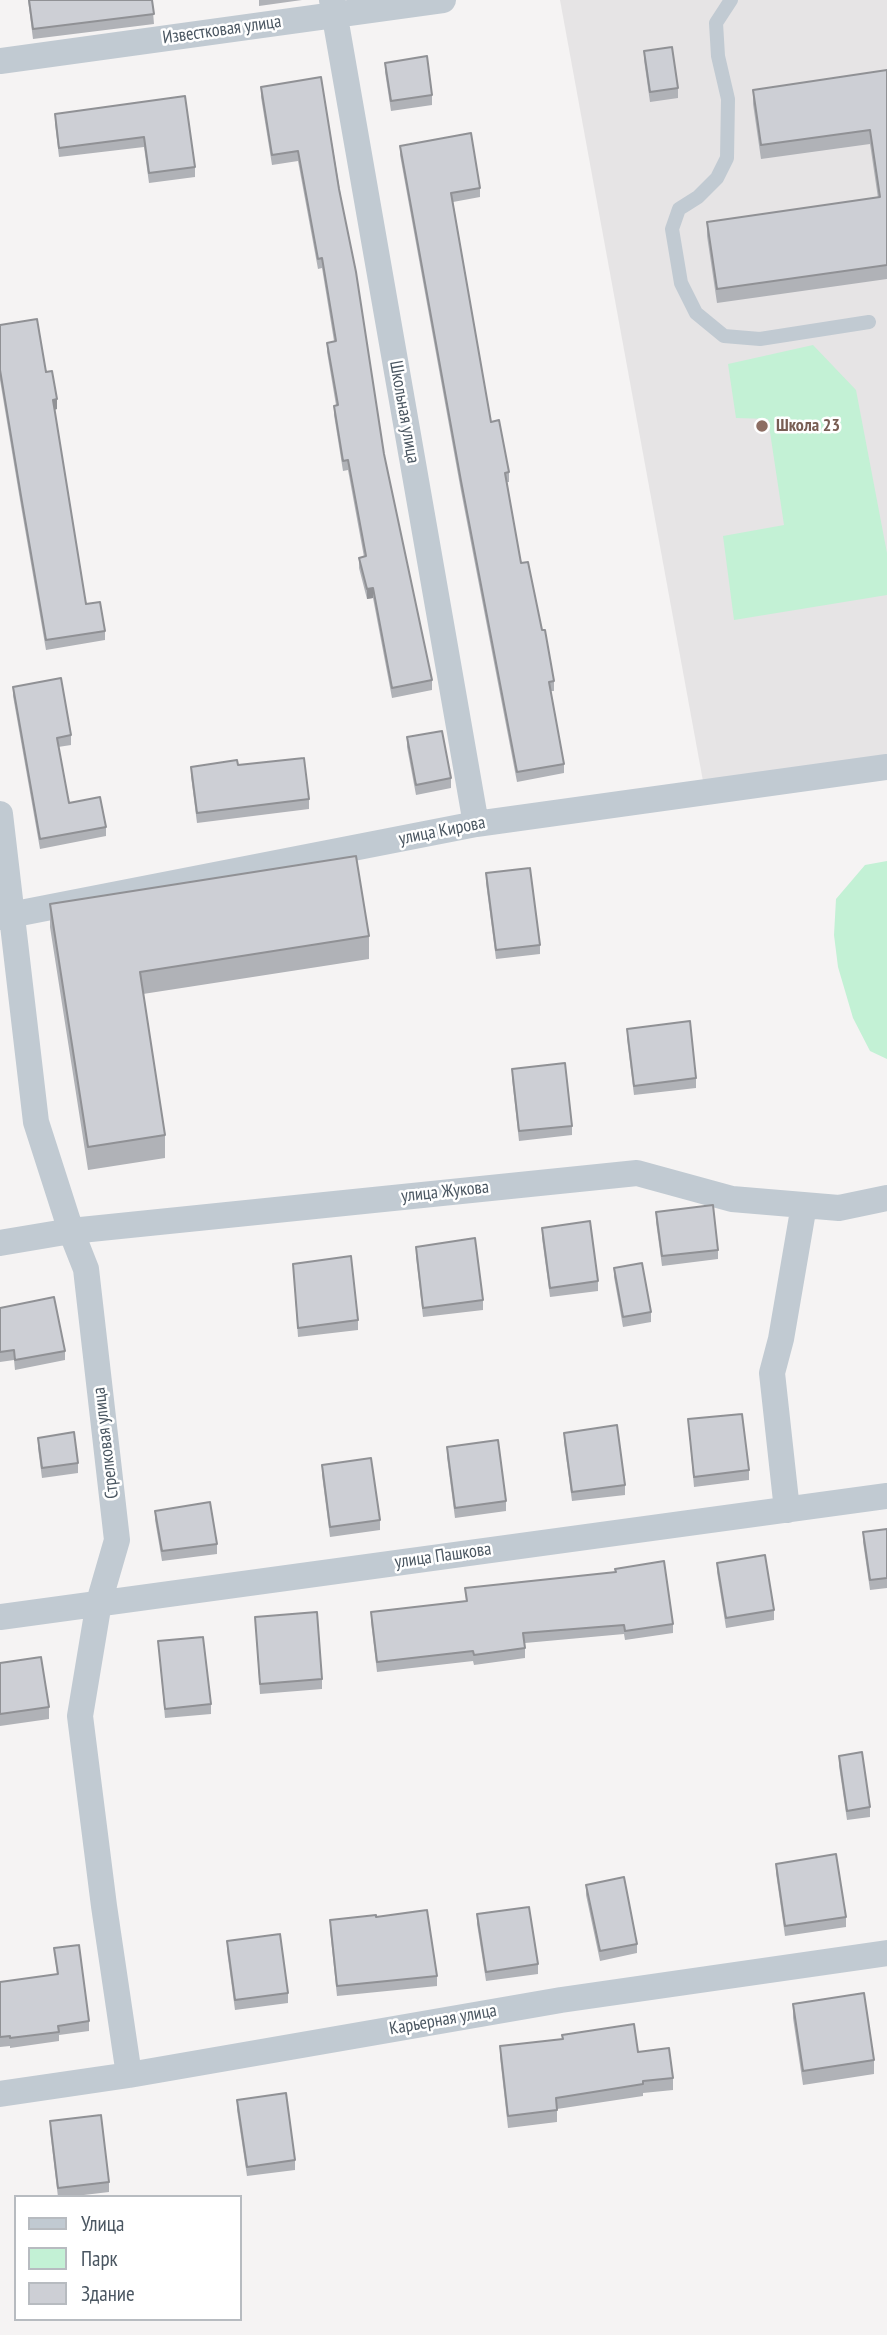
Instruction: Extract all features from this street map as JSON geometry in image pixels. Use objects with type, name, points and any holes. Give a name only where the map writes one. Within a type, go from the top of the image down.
[{"type":"street","name":"Известковая улица","points":[[0,61],[333,7],[443,0]]},
{"type":"street","name":"Школьная улица","points":[[333,7],[476,824]]},
{"type":"street","name":"улица Кирова","points":[[6,916],[476,824],[887,767]]},
{"type":"street","name":"Стрелковая улица","points":[[0,814],[6,916],[36,1122],[86,1269],[117,1540],[99,1602],[80,1716],[129,2075]]},
{"type":"street","name":"улица Жукова","points":[[0,1243],[71,1231],[636,1173],[732,1199],[839,1208],[887,1198]]},
{"type":"street","points":[[787,1510],[772,1373],[781,1339],[804,1205]]},
{"type":"street","name":"улица Пашкова","points":[[0,1617],[887,1496]]},
{"type":"street","name":"Карьерная улица","points":[[0,2094],[129,2075],[561,2000],[887,1953]]},
{"type":"lane","points":[[731,0],[716,23],[718,56],[728,99],[727,158],[717,178],[698,197],[679,209],[672,229],[681,283],[696,313],[724,336],[760,340],[869,322]]},
{"type":"shaded area","name":"Школа 23","points":[[560,0],[887,0],[887,767],[705,792]]},
{"type":"green space","points":[[813,345],[856,390],[887,553],[887,595],[734,620],[723,536],[784,525],[768,419],[736,418],[728,364]]},
{"type":"green space","points":[[887,861],[887,1059],[870,1051],[853,1018],[838,967],[834,935],[836,899],[865,865]]},
{"type":"building","points":[[29,0],[152,0],[154,14],[33,29]]},
{"type":"building","points":[[672,47],[678,88],[650,92],[644,51]]},
{"type":"building","points":[[427,56],[432,95],[391,101],[385,63]]},
{"type":"building","points":[[887,70],[887,265],[717,289],[707,222],[880,197],[870,130],[761,145],[753,90]]},
{"type":"building","points":[[321,77],[356,272],[384,454],[432,680],[392,688],[373,588],[367,589],[359,558],[366,556],[348,460],[343,461],[334,406],[338,405],[327,343],[336,341],[322,258],[318,259],[298,151],[272,155],[261,87]]},
{"type":"building","points":[[185,96],[195,167],[149,173],[144,137],[59,148],[55,114]]},
{"type":"building","points":[[471,133],[480,188],[451,193],[491,422],[499,420],[509,472],[505,473],[521,563],[528,562],[542,630],[545,630],[554,681],[549,682],[564,764],[517,772],[400,146]]},
{"type":"building","points":[[37,319],[46,372],[52,371],[57,399],[53,400],[86,604],[100,602],[105,631],[46,640],[0,370],[0,325]]},
{"type":"building","points":[[61,678],[71,735],[57,738],[69,803],[100,797],[106,827],[40,839],[13,687]]},
{"type":"building","points":[[442,731],[451,778],[416,785],[407,737]]},
{"type":"building","points":[[304,758],[309,799],[197,813],[191,767],[237,760],[238,765]]},
{"type":"building","points":[[356,856],[369,936],[140,972],[165,1135],[88,1147],[50,904]]},
{"type":"building","points":[[530,868],[540,945],[496,950],[486,873]]},
{"type":"building","points":[[690,1021],[696,1078],[634,1086],[627,1029]]},
{"type":"building","points":[[565,1063],[572,1126],[519,1131],[512,1069]]},
{"type":"building","points":[[713,1205],[718,1250],[662,1256],[656,1212]]},
{"type":"building","points":[[590,1221],[598,1281],[550,1288],[542,1228]]},
{"type":"building","points":[[475,1238],[483,1300],[423,1308],[416,1247]]},
{"type":"building","points":[[351,1256],[358,1320],[298,1328],[293,1264]]},
{"type":"building","points":[[642,1263],[651,1312],[623,1317],[614,1268]]},
{"type":"building","points":[[54,1297],[65,1351],[15,1360],[14,1350],[0,1352],[0,1308]]},
{"type":"building","points":[[742,1414],[749,1470],[694,1477],[688,1419]]},
{"type":"building","points":[[617,1425],[625,1485],[572,1492],[564,1433]]},
{"type":"building","points":[[74,1432],[78,1463],[42,1468],[38,1438]]},
{"type":"building","points":[[498,1440],[506,1501],[455,1508],[447,1447]]},
{"type":"building","points":[[371,1458],[380,1520],[330,1527],[322,1465]]},
{"type":"building","points":[[210,1502],[217,1544],[162,1551],[155,1511]]},
{"type":"building","points":[[887,1529],[887,1578],[870,1580],[863,1532]]},
{"type":"building","points":[[765,1555],[774,1610],[726,1618],[717,1563]]},
{"type":"building","points":[[664,1561],[673,1624],[625,1631],[624,1625],[523,1633],[525,1648],[474,1655],[473,1651],[377,1662],[371,1612],[467,1601],[465,1588],[616,1572],[615,1569]]},
{"type":"building","points":[[317,1612],[322,1679],[260,1684],[255,1617]]},
{"type":"building","points":[[203,1637],[211,1704],[165,1709],[158,1641]]},
{"type":"building","points":[[41,1657],[49,1707],[0,1714],[0,1663]]},
{"type":"building","points":[[862,1752],[870,1807],[847,1811],[839,1756]]},
{"type":"building","points":[[836,1854],[846,1917],[785,1926],[776,1864]]},
{"type":"building","points":[[624,1877],[637,1944],[600,1951],[586,1885]]},
{"type":"building","points":[[529,1907],[538,1964],[486,1972],[477,1914]]},
{"type":"building","points":[[427,1910],[437,1976],[337,1986],[330,1920]]},
{"type":"building","points":[[280,1934],[288,1993],[235,2000],[227,1941]]},
{"type":"building","points":[[79,1945],[89,2021],[58,2026],[59,2032],[0,2037],[0,1982],[58,1974],[54,1948]]},
{"type":"building","points":[[864,1993],[874,2060],[803,2071],[793,2004]]},
{"type":"building","points":[[634,2024],[638,2052],[669,2048],[673,2078],[556,2098],[557,2110],[508,2116],[500,2046],[563,2039],[562,2035]]},
{"type":"building","points":[[286,2093],[295,2160],[247,2167],[237,2100]]},
{"type":"building","points":[[101,2115],[109,2182],[58,2188],[50,2121]]},
{"type":"place","name":"Школа 23","points":[[762,426]]}]
